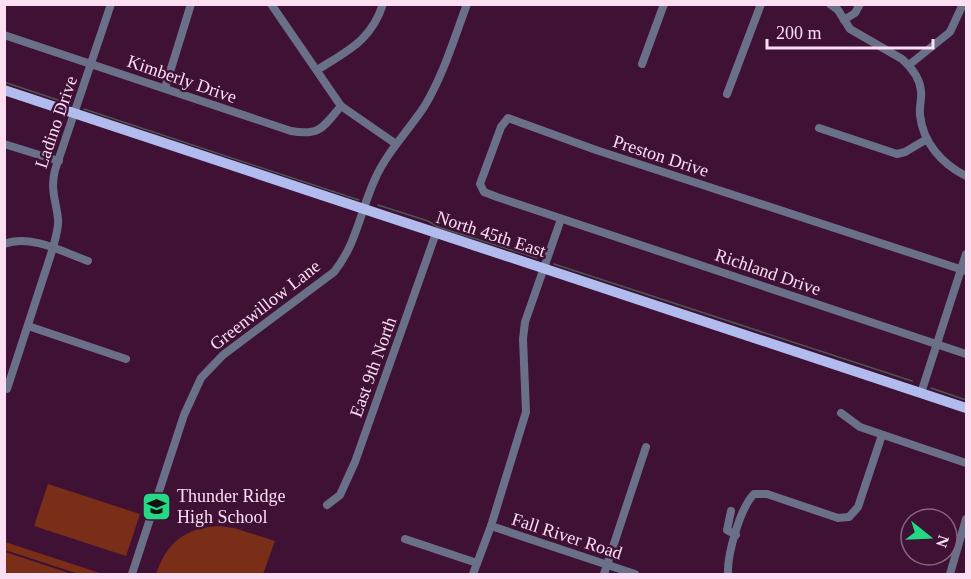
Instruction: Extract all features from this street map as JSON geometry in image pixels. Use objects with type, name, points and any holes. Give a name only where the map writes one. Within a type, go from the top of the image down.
[{"type":"main road","name":"North 45th East","points":[[4,90],[966,408]]},
{"type":"street","name":"Ladino Drive","points":[[7,389],[52,248],[58,219],[52,194],[52,182],[111,4]]},
{"type":"street","points":[[165,88],[191,4]]},
{"type":"street","points":[[271,4],[342,106],[396,144]]},
{"type":"street","points":[[317,70],[364,39],[379,16],[383,4]]},
{"type":"street","name":"Greenwillow Lane","points":[[132,574],[184,415],[201,378],[223,356],[334,272],[346,257],[375,179],[386,158],[435,87],[467,4]]},
{"type":"street","points":[[642,64],[664,4]]},
{"type":"street","points":[[728,94],[761,4]]},
{"type":"street","points":[[830,4],[838,9],[850,29],[903,59],[909,65],[921,90],[920,113],[923,132],[927,140],[942,160],[966,176]]},
{"type":"street","points":[[844,20],[855,13],[860,4]]},
{"type":"street","points":[[909,65],[950,32],[963,4]]},
{"type":"street","name":"Kimberly Drive","points":[[4,36],[291,131],[306,134],[321,130],[342,106]]},
{"type":"street","name":"Preston Drive","points":[[561,219],[484,192],[480,184],[503,122],[508,118],[596,150],[964,270]]},
{"type":"street","points":[[819,128],[897,154],[927,140]]},
{"type":"street","points":[[4,144],[59,161]]},
{"type":"street","points":[[473,574],[526,412],[523,339],[525,322],[561,219]]},
{"type":"street","name":"Richland Drive","points":[[561,219],[966,354]]},
{"type":"street","name":"East 9th North","points":[[327,505],[340,495],[355,462],[436,233]]},
{"type":"street","points":[[4,244],[20,240],[88,261]]},
{"type":"street","points":[[921,393],[936,344],[964,270],[966,254]]},
{"type":"street","points":[[28,326],[126,358]]},
{"type":"street","points":[[840,413],[860,427],[966,463]]},
{"type":"street","points":[[728,574],[730,553],[748,500],[754,494],[767,494],[838,518],[849,517],[858,507],[882,435]]},
{"type":"street","points":[[603,574],[646,447]]},
{"type":"street","points":[[731,512],[727,530],[736,535]]},
{"type":"street","points":[[959,546],[966,519]]},
{"type":"street","name":"Fall River Road","points":[[490,526],[635,574]]},
{"type":"street","points":[[405,539],[477,563]]},
{"type":"shaded area","points":[[48,484],[140,514],[126,556],[34,526]]},
{"type":"shaded area","points":[[219,526],[234,528],[275,541],[263,574],[156,574],[166,553],[179,539],[196,530]]},
{"type":"shaded area","points":[[4,542],[103,574],[79,574],[5,550]]},
{"type":"shaded area","points":[[5,552],[72,574],[5,574]]},
{"type":"waterway","points":[[4,82],[70,104]]},
{"type":"waterway","points":[[84,109],[359,200]]},
{"type":"waterway","points":[[378,205],[428,221],[438,227],[537,258]]},
{"type":"waterway","points":[[554,264],[912,381]]},
{"type":"waterway","points":[[931,388],[966,400]]},
{"type":"place","name":"Thunder Ridge High School","points":[[156,506]]}]
